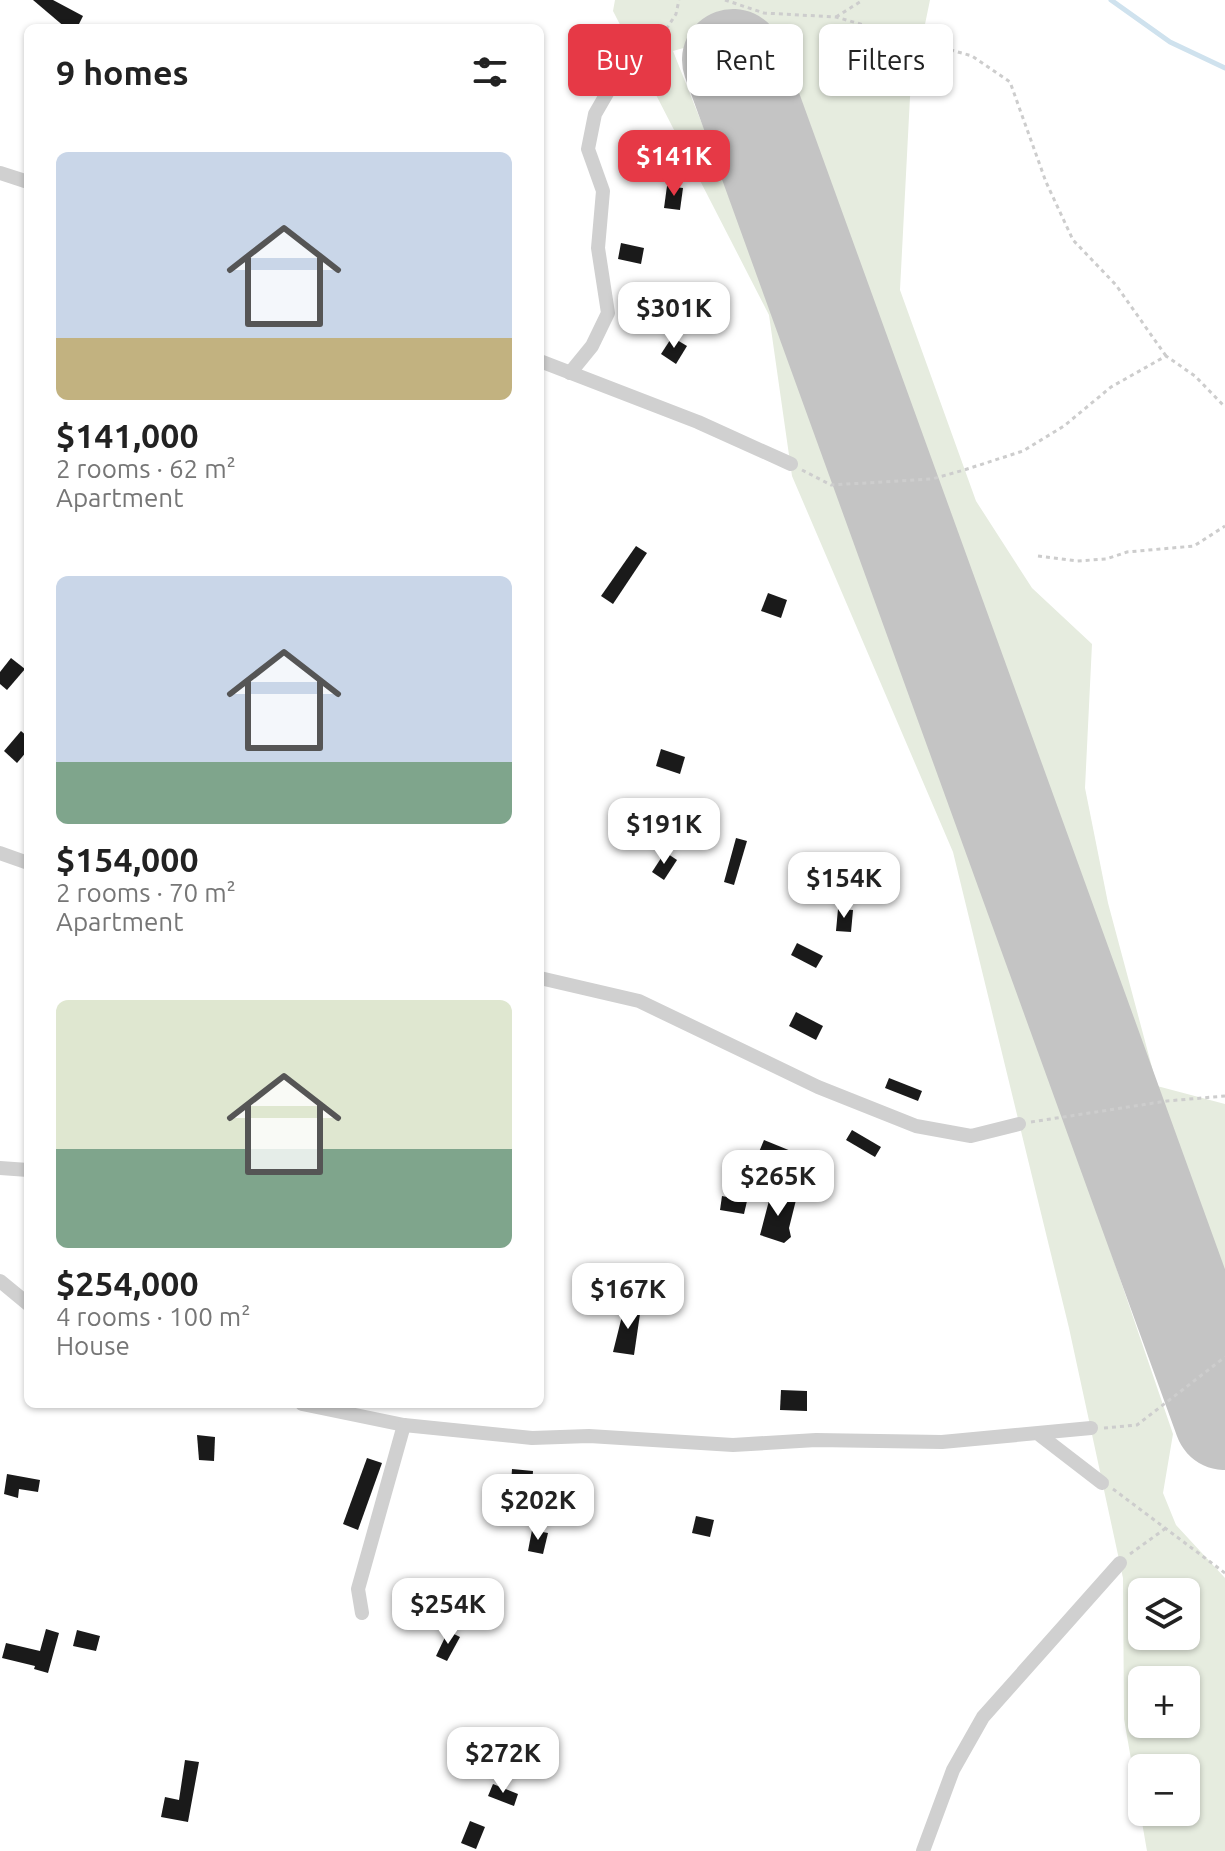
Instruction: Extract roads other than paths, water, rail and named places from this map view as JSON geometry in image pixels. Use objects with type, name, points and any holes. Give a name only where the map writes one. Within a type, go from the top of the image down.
[{"type":"street","points":[[570,373],[592,346],[608,313],[598,248],[603,191],[588,149],[595,114],[605,96]]},
{"type":"street","points":[[0,173],[24,181]]},
{"type":"street","points":[[544,363],[698,422],[791,464]]},
{"type":"street","points":[[0,853],[24,862]]},
{"type":"street","points":[[544,979],[639,1001],[818,1087],[916,1126],[971,1136],[1019,1124]]},
{"type":"street","points":[[0,1168],[24,1170]]},
{"type":"street","points":[[0,1281],[24,1301]]},
{"type":"street","points":[[321,1408],[404,1425],[532,1438],[589,1436],[733,1445],[816,1440],[942,1442],[1041,1436],[1091,1428]]},
{"type":"street","points":[[362,1613],[358,1589],[404,1425]]},
{"type":"street","points":[[1041,1436],[1102,1483]]},
{"type":"street","points":[[923,1851],[953,1770],[983,1717],[1120,1563]]},
{"type":"waterway","points":[[1111,0],[1170,42],[1225,68]]}]
